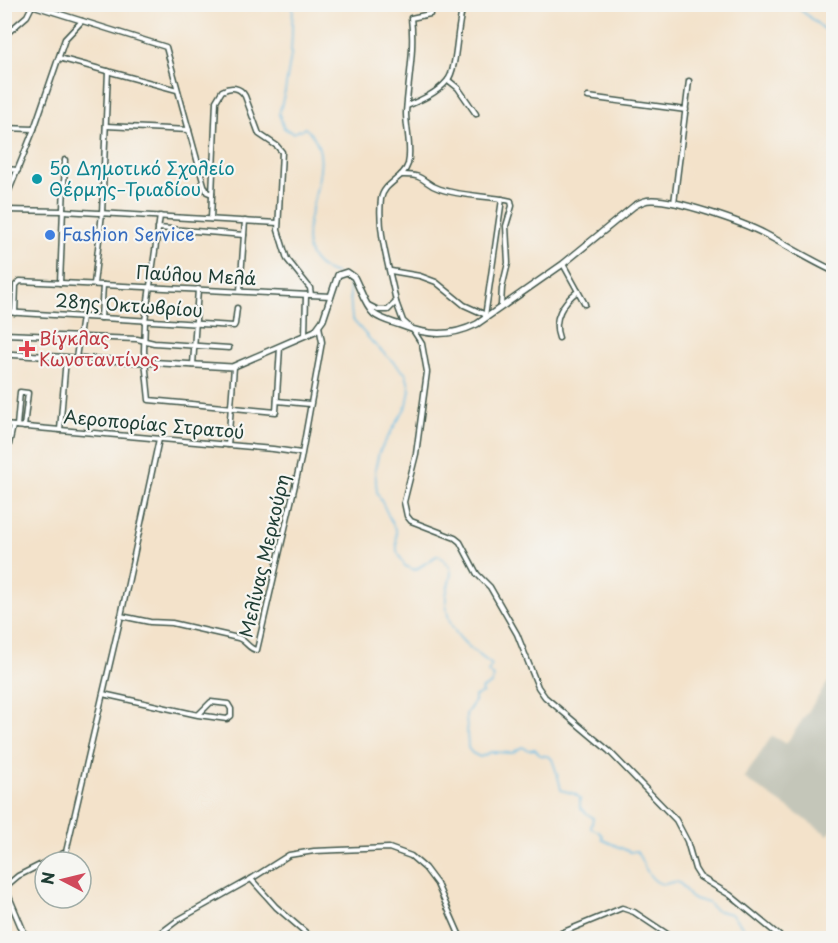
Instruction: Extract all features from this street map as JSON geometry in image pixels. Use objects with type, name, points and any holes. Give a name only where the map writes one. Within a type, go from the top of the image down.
[{"type":"street","points":[[407,107],[426,97],[448,80],[460,14],[464,4]]},
{"type":"street","points":[[4,36],[27,16],[30,5],[167,48],[205,189],[212,194]]},
{"type":"street","points":[[430,14],[411,18],[411,64],[407,107],[408,164],[401,175],[385,187],[381,202],[381,225],[396,302],[403,321],[413,330],[422,344],[427,372],[416,454],[404,502],[407,516],[411,521],[460,542],[471,565],[490,587],[517,634],[538,687],[545,697],[609,751],[676,820],[687,841],[695,869],[700,877],[730,895],[782,939]]},
{"type":"street","points":[[4,203],[34,129],[68,34],[82,21]]},
{"type":"street","points":[[58,58],[178,90]]},
{"type":"street","points":[[94,284],[102,213],[108,71]]},
{"type":"street","points":[[448,80],[458,88],[476,114]]},
{"type":"street","points":[[674,204],[689,81]]},
{"type":"street","points":[[211,219],[216,101],[222,91],[232,88],[243,92],[259,134],[282,152],[278,230],[288,259],[310,288],[305,336]]},
{"type":"street","points":[[588,97],[686,110]]},
{"type":"street","points":[[106,126],[189,130]]},
{"type":"street","points":[[4,128],[34,129]]},
{"type":"street","points":[[60,283],[65,160]]},
{"type":"street","points":[[198,162],[213,162]]},
{"type":"street","points":[[4,169],[18,170]]},
{"type":"street","points":[[401,175],[420,176],[438,189],[458,194],[511,201],[506,220],[508,263],[501,288],[501,305]]},
{"type":"street","points":[[487,316],[502,199]]},
{"type":"street","points":[[4,354],[234,367],[305,336],[319,326],[338,275],[343,272],[348,272],[356,279],[368,305],[377,316],[413,330],[434,335],[462,331],[563,264],[641,202],[654,200],[740,223],[834,271]]},
{"type":"street","points":[[4,210],[278,223]]},
{"type":"street","points":[[160,216],[148,287],[145,321],[144,340],[149,401],[276,412],[280,347]]},
{"type":"street","points":[[240,291],[245,222]]},
{"type":"street","points":[[158,228],[244,235]]},
{"type":"street","points":[[563,264],[585,304]]},
{"type":"street","points":[[390,271],[420,276],[436,282],[464,305],[487,316]]},
{"type":"street","name":"Παύλου Μελά","points":[[15,313],[18,282],[331,296]]},
{"type":"street","points":[[101,318],[103,285]]},
{"type":"street","points":[[193,365],[198,289]]},
{"type":"street","points":[[559,338],[558,315],[566,300],[578,291]]},
{"type":"street","points":[[368,305],[378,310],[388,310],[396,302]]},
{"type":"street","name":"28ης Οκτωβρίου","points":[[4,312],[235,326],[237,308]]},
{"type":"street","points":[[76,358],[82,317]]},
{"type":"street","name":"Μελίνας Μερκούρη","points":[[121,616],[150,622],[172,623],[238,638],[257,650],[301,459],[322,342],[319,326]]},
{"type":"street","points":[[4,334],[144,340],[229,348]]},
{"type":"street","points":[[60,430],[66,358]]},
{"type":"street","points":[[228,445],[234,367]]},
{"type":"street","points":[[4,467],[15,426],[20,392],[28,393],[24,427]]},
{"type":"street","points":[[277,401],[310,404]]},
{"type":"street","name":"Αεροπορίας Στρατού","points":[[4,425],[301,453]]},
{"type":"street","points":[[26,939],[5,886],[18,876],[66,852],[121,616],[159,439]]},
{"type":"street","points":[[103,694],[198,715],[227,719],[231,716],[231,708],[228,704],[211,702],[198,715]]},
{"type":"street","points":[[154,939],[177,920],[289,855],[314,850],[389,848],[411,856],[425,868],[437,884],[463,939]]},
{"type":"street","points":[[251,879],[276,907],[312,939]]},
{"type":"street","points":[[549,939],[622,908],[634,912],[673,939]]},
{"type":"shaded area","points":[[833,675],[834,828],[828,835],[744,778],[772,736],[786,744]]},
{"type":"waterway","points":[[293,4],[291,55],[279,114],[284,128],[293,133],[305,128],[317,144],[321,163],[308,228],[308,248],[316,263],[336,274]]},
{"type":"waterway","points":[[793,4],[834,37]]},
{"type":"waterway","points":[[344,278],[349,284],[352,319],[373,343],[406,374],[410,390],[407,405],[379,452],[375,470],[377,492],[396,531],[397,551],[405,566],[415,570],[438,555],[449,565],[451,574],[446,602],[451,624],[464,642],[492,665],[488,672],[494,677],[491,684],[481,690],[483,693],[475,696],[475,701],[466,714],[468,748],[480,757],[491,752],[512,753],[522,747],[529,750],[535,749],[540,755],[552,759],[561,790],[580,798],[580,808],[593,818],[591,828],[599,832],[603,837],[601,839],[630,852],[637,851],[647,871],[659,883],[679,883],[691,898],[708,903],[715,910],[731,914],[743,930],[760,938]]},
{"type":"place","name":"5ο Δημοτικό Σχολείο Θέρμης–Τριαδίου","points":[[37,179]]},
{"type":"place","name":"Fashion Service","points":[[50,235]]},
{"type":"place","name":"Βίγκλας Κωνσταντίνος","points":[[27,349]]}]
